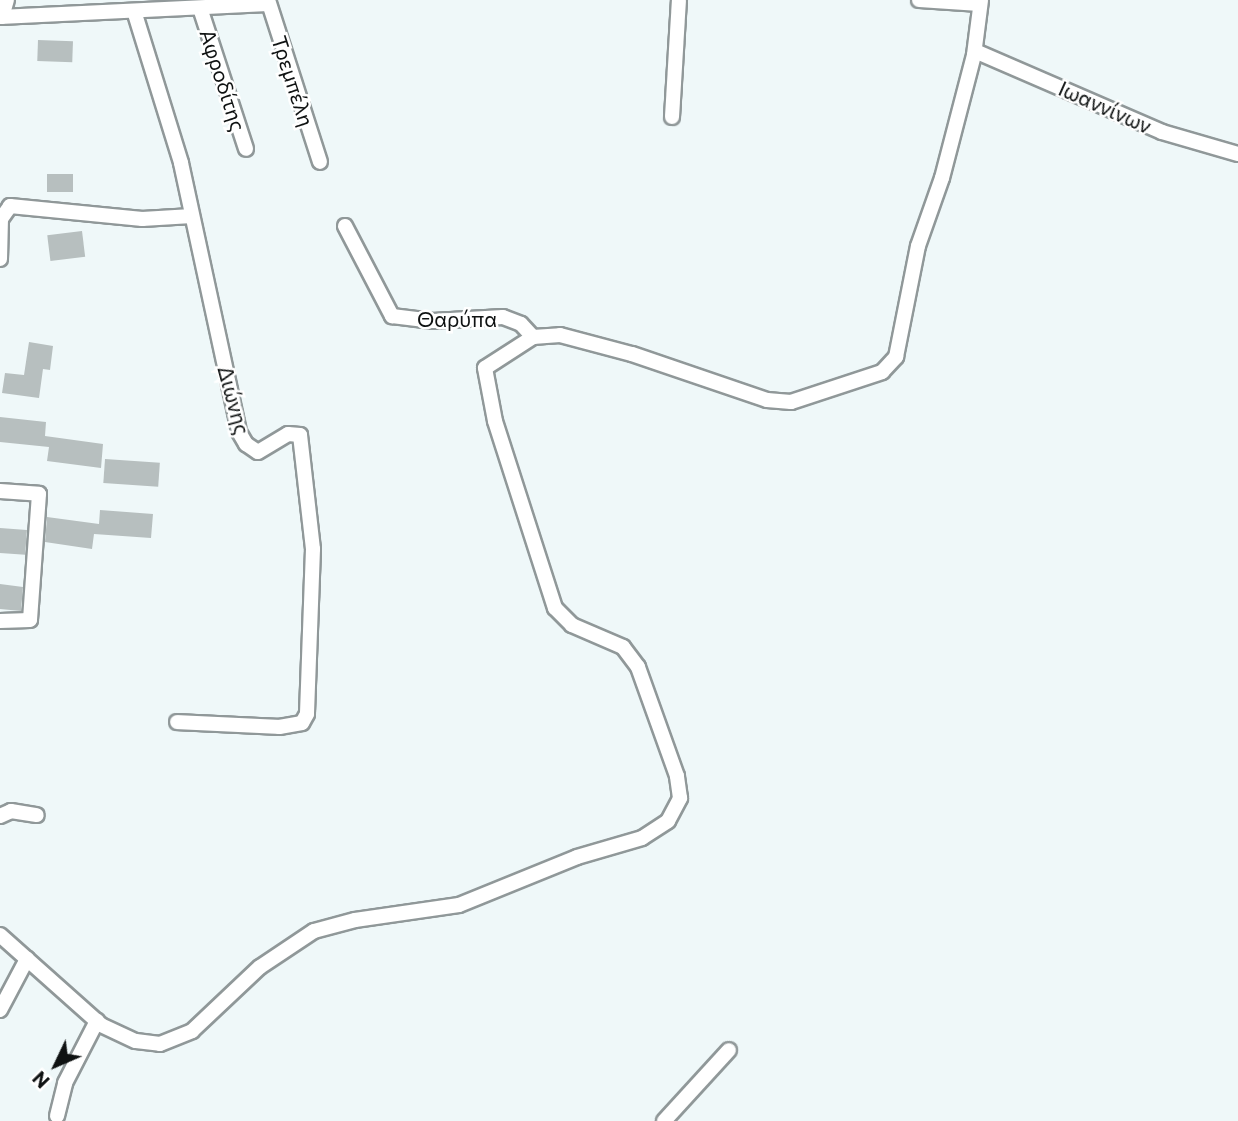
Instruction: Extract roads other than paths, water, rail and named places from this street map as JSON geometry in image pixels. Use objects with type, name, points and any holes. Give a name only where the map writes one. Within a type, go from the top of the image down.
[{"type":"street","points":[[7,0],[1,17],[201,11],[268,2]]},
{"type":"street","points":[[672,117],[679,0]]},
{"type":"street","points":[[0,935],[97,1021],[140,1042],[175,1040],[192,1031],[279,953],[314,931],[459,905],[577,857],[642,838],[671,815],[680,797],[677,776],[638,667],[624,647],[572,625],[555,608],[495,421],[485,368],[533,337],[560,335],[632,354],[767,400],[791,402],[882,372],[896,357],[918,246],[942,178],[975,51],[980,2],[919,0]]},
{"type":"street","name":"Τρεμπέλη","points":[[268,2],[320,162]]},
{"type":"street","name":"Αφροδίτης","points":[[201,11],[246,149]]},
{"type":"street","name":"Διώνης","points":[[135,14],[181,163],[239,432],[246,444],[258,452],[288,434],[300,435],[313,549],[307,714],[302,723],[279,727],[177,723]]},
{"type":"street","name":"Ιωαννίνων","points":[[975,51],[1162,132],[1238,154]]},
{"type":"street","points":[[0,259],[1,219],[10,206],[134,219],[192,215]]},
{"type":"street","name":"Θαρύπα","points":[[345,226],[392,316],[424,321],[503,317],[521,324],[533,337]]},
{"type":"street","points":[[0,491],[39,494],[30,620],[0,621]]},
{"type":"street","points":[[0,816],[8,811],[37,815]]},
{"type":"street","points":[[0,1010],[27,959]]},
{"type":"street","points":[[57,1116],[62,1089],[97,1021]]},
{"type":"street","points":[[664,1121],[729,1050]]}]
